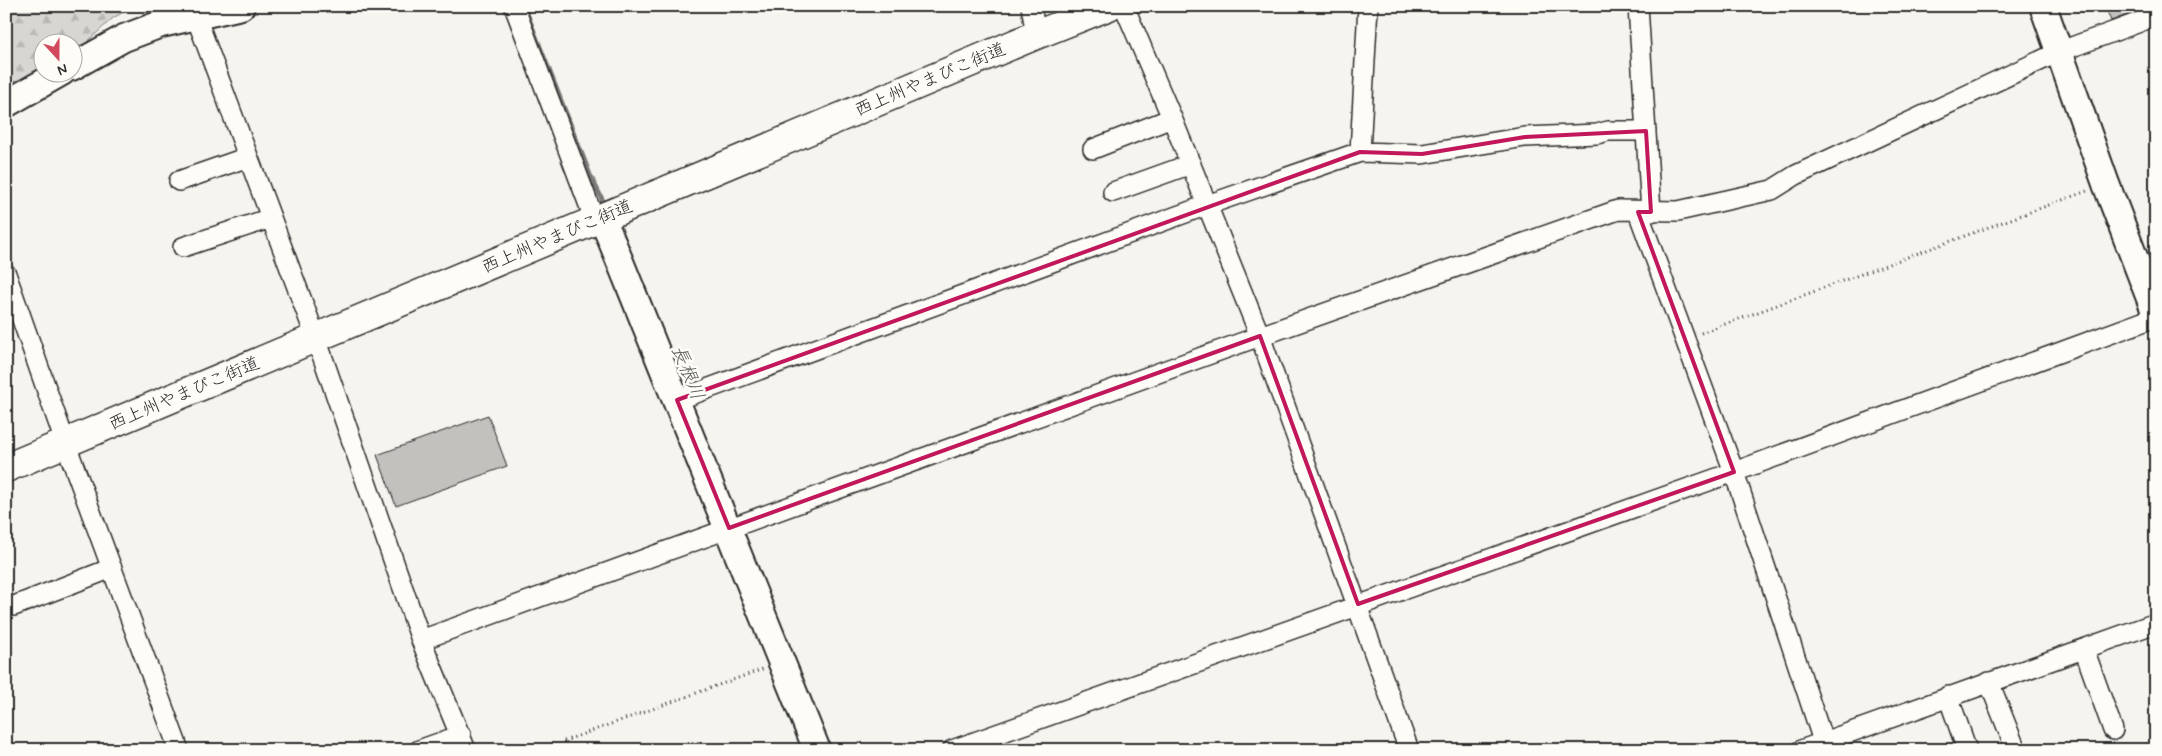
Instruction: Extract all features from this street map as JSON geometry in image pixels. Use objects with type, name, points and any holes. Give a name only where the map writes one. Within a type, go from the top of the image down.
[{"type":"highway","name":"西上州やまびこ街道","points":[[6,468],[1036,34],[1109,6]]},
{"type":"street","points":[[82,61],[163,15],[196,17],[241,6]]},
{"type":"street","points":[[514,6],[599,219],[677,400],[817,750]]},
{"type":"street","points":[[1031,6],[1036,34]]},
{"type":"street","points":[[1124,6],[1172,118],[1260,336],[1409,750]]},
{"type":"street","points":[[1360,152],[1368,6]]},
{"type":"street","points":[[1638,6],[1646,131],[1645,212],[1685,338],[1734,472],[1825,746]]},
{"type":"street","points":[[952,750],[1358,604],[1734,472],[2156,315],[2106,184],[2061,51],[2043,6]]},
{"type":"street","points":[[421,640],[1260,336],[1618,210],[1645,212],[1678,211],[1772,190],[1796,175],[2061,51],[2156,16]]},
{"type":"street","points":[[196,17],[316,338],[421,640],[463,742],[419,750]]},
{"type":"street","points":[[6,104],[44,82]]},
{"type":"street","points":[[1093,149],[1172,118]]},
{"type":"street","points":[[677,400],[1207,205],[1360,152],[1422,154],[1525,137],[1597,134],[1608,131],[1646,131]]},
{"type":"street","points":[[179,181],[248,157]]},
{"type":"street","points":[[1113,192],[1190,164]]},
{"type":"street","points":[[183,247],[271,218]]},
{"type":"street","points":[[6,274],[65,442],[179,750]]},
{"type":"street","points":[[14,606],[112,568]]},
{"type":"street","points":[[1801,750],[1825,746],[1948,696],[2156,623]]},
{"type":"street","points":[[2084,649],[2113,730]]},
{"type":"street","points":[[1989,682],[2016,750]]},
{"type":"street","points":[[1948,696],[1967,750]]},
{"type":"path","points":[[1685,338],[2106,184]]},
{"type":"path","points":[[564,741],[782,662]]},
{"type":"highlighted area","points":[[1646,131],[1651,212],[1638,212],[1734,472],[1358,604],[1260,336],[729,528],[677,400],[1360,152],[1422,154],[1525,137]]},
{"type":"green space","points":[[6,6],[134,6],[113,18],[82,47],[82,32],[32,32],[32,78],[6,94]]},
{"type":"building","points":[[2105,6],[2150,6],[2111,21]]},
{"type":"building","points":[[488,415],[507,466],[396,506],[377,455]]},
{"type":"waterway","name":"長根川","points":[[524,6],[590,175],[606,207]]}]
